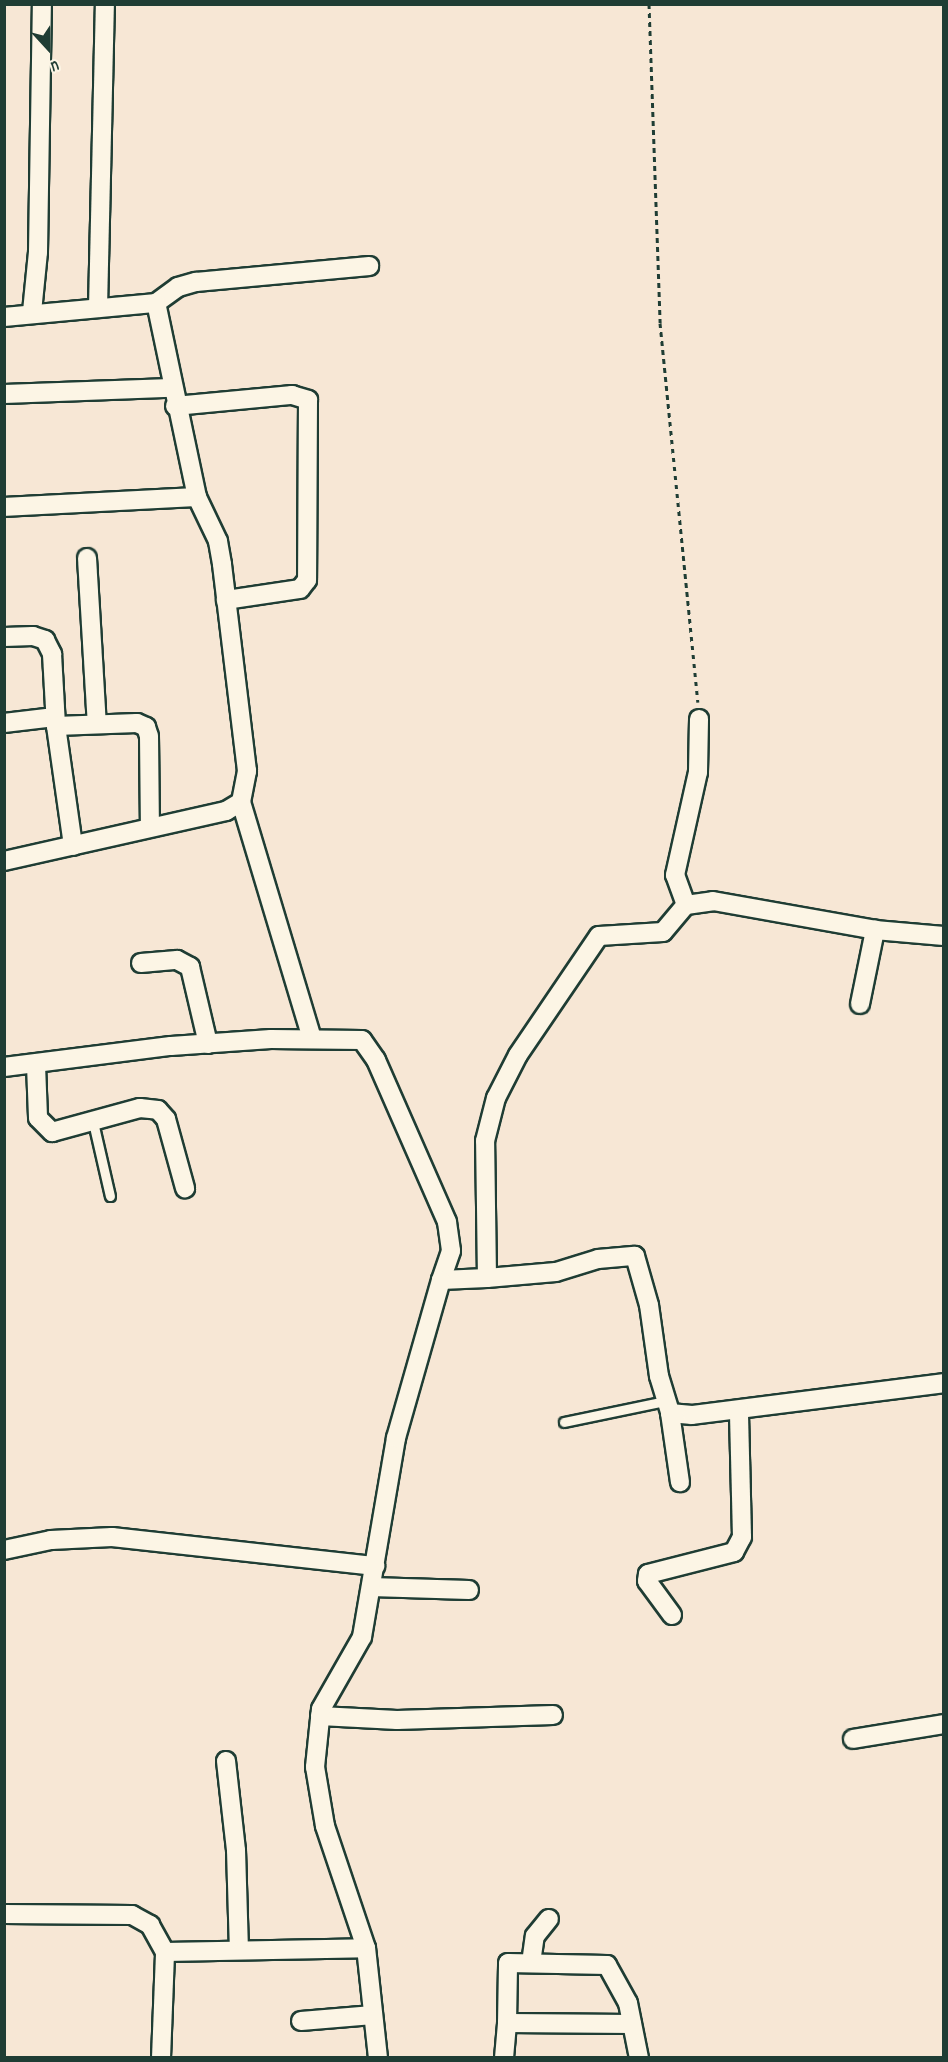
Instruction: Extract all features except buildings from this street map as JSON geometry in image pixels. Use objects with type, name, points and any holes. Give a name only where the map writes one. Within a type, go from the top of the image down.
[{"type":"street","points":[[32,312],[38,252],[42,4]]},
{"type":"street","points":[[98,308],[105,4]]},
{"type":"street","points":[[4,317],[32,312],[156,303],[178,287],[196,282],[369,266]]},
{"type":"street","points":[[156,303],[171,388],[196,497],[218,541],[247,771],[241,802],[312,1039]]},
{"type":"street","points":[[4,394],[171,388]]},
{"type":"street","points":[[175,406],[292,395],[308,400],[307,580],[300,589],[226,600]]},
{"type":"street","points":[[4,507],[196,497]]},
{"type":"street","points":[[87,558],[97,724]]},
{"type":"street","points":[[4,636],[33,636],[45,640],[55,670],[56,722],[73,846]]},
{"type":"street","points":[[686,905],[675,875],[698,772],[699,719]]},
{"type":"street","points":[[4,723],[137,723],[146,727],[149,736],[150,825]]},
{"type":"street","points":[[4,861],[73,846],[150,825],[226,811],[241,802]]},
{"type":"street","points":[[478,1279],[485,1141],[496,1098],[518,1054],[553,1008],[594,940],[605,934],[663,932],[686,905],[713,901],[875,930],[944,936]]},
{"type":"street","points":[[860,1004],[875,930]]},
{"type":"street","points":[[141,963],[177,960],[190,967],[208,1044]]},
{"type":"street","points":[[4,1067],[208,1044],[312,1039],[362,1040],[376,1060],[447,1222],[451,1251],[396,1438],[375,1566],[357,1650],[326,1698],[320,1716],[315,1767],[319,1796],[366,1948],[378,2058]]},
{"type":"street","points":[[36,1065],[38,1118],[44,1127],[60,1132],[140,1107],[158,1110],[166,1119],[185,1188]]},
{"type":"street","points":[[444,1281],[556,1272],[598,1259],[635,1256],[649,1305],[680,1482]]},
{"type":"street","points":[[668,1407],[739,1410],[944,1383]]},
{"type":"street","points":[[672,1615],[647,1581],[648,1574],[734,1552],[742,1537],[739,1410]]},
{"type":"street","points":[[4,1550],[51,1540],[112,1537],[375,1566]]},
{"type":"street","points":[[371,1587],[469,1590]]},
{"type":"street","points":[[320,1716],[397,1720],[553,1715]]},
{"type":"street","points":[[853,1739],[944,1724]]},
{"type":"street","points":[[226,1761],[236,1850],[239,1950]]},
{"type":"street","points":[[4,1914],[132,1915],[150,1924],[165,1952],[161,2058]]},
{"type":"street","points":[[531,1963],[535,1936],[549,1919]]},
{"type":"street","points":[[165,1952],[366,1948]]},
{"type":"street","points":[[504,2058],[508,1963],[607,1965],[628,2003],[639,2058]]},
{"type":"street","points":[[301,2021],[373,2015]]},
{"type":"street","points":[[507,2023],[632,2024]]},
{"type":"lane","points":[[93,1122],[110,1196]]},
{"type":"lane","points":[[564,1422],[668,1407]]},
{"type":"path","points":[[649,4],[660,334],[699,719]]}]
